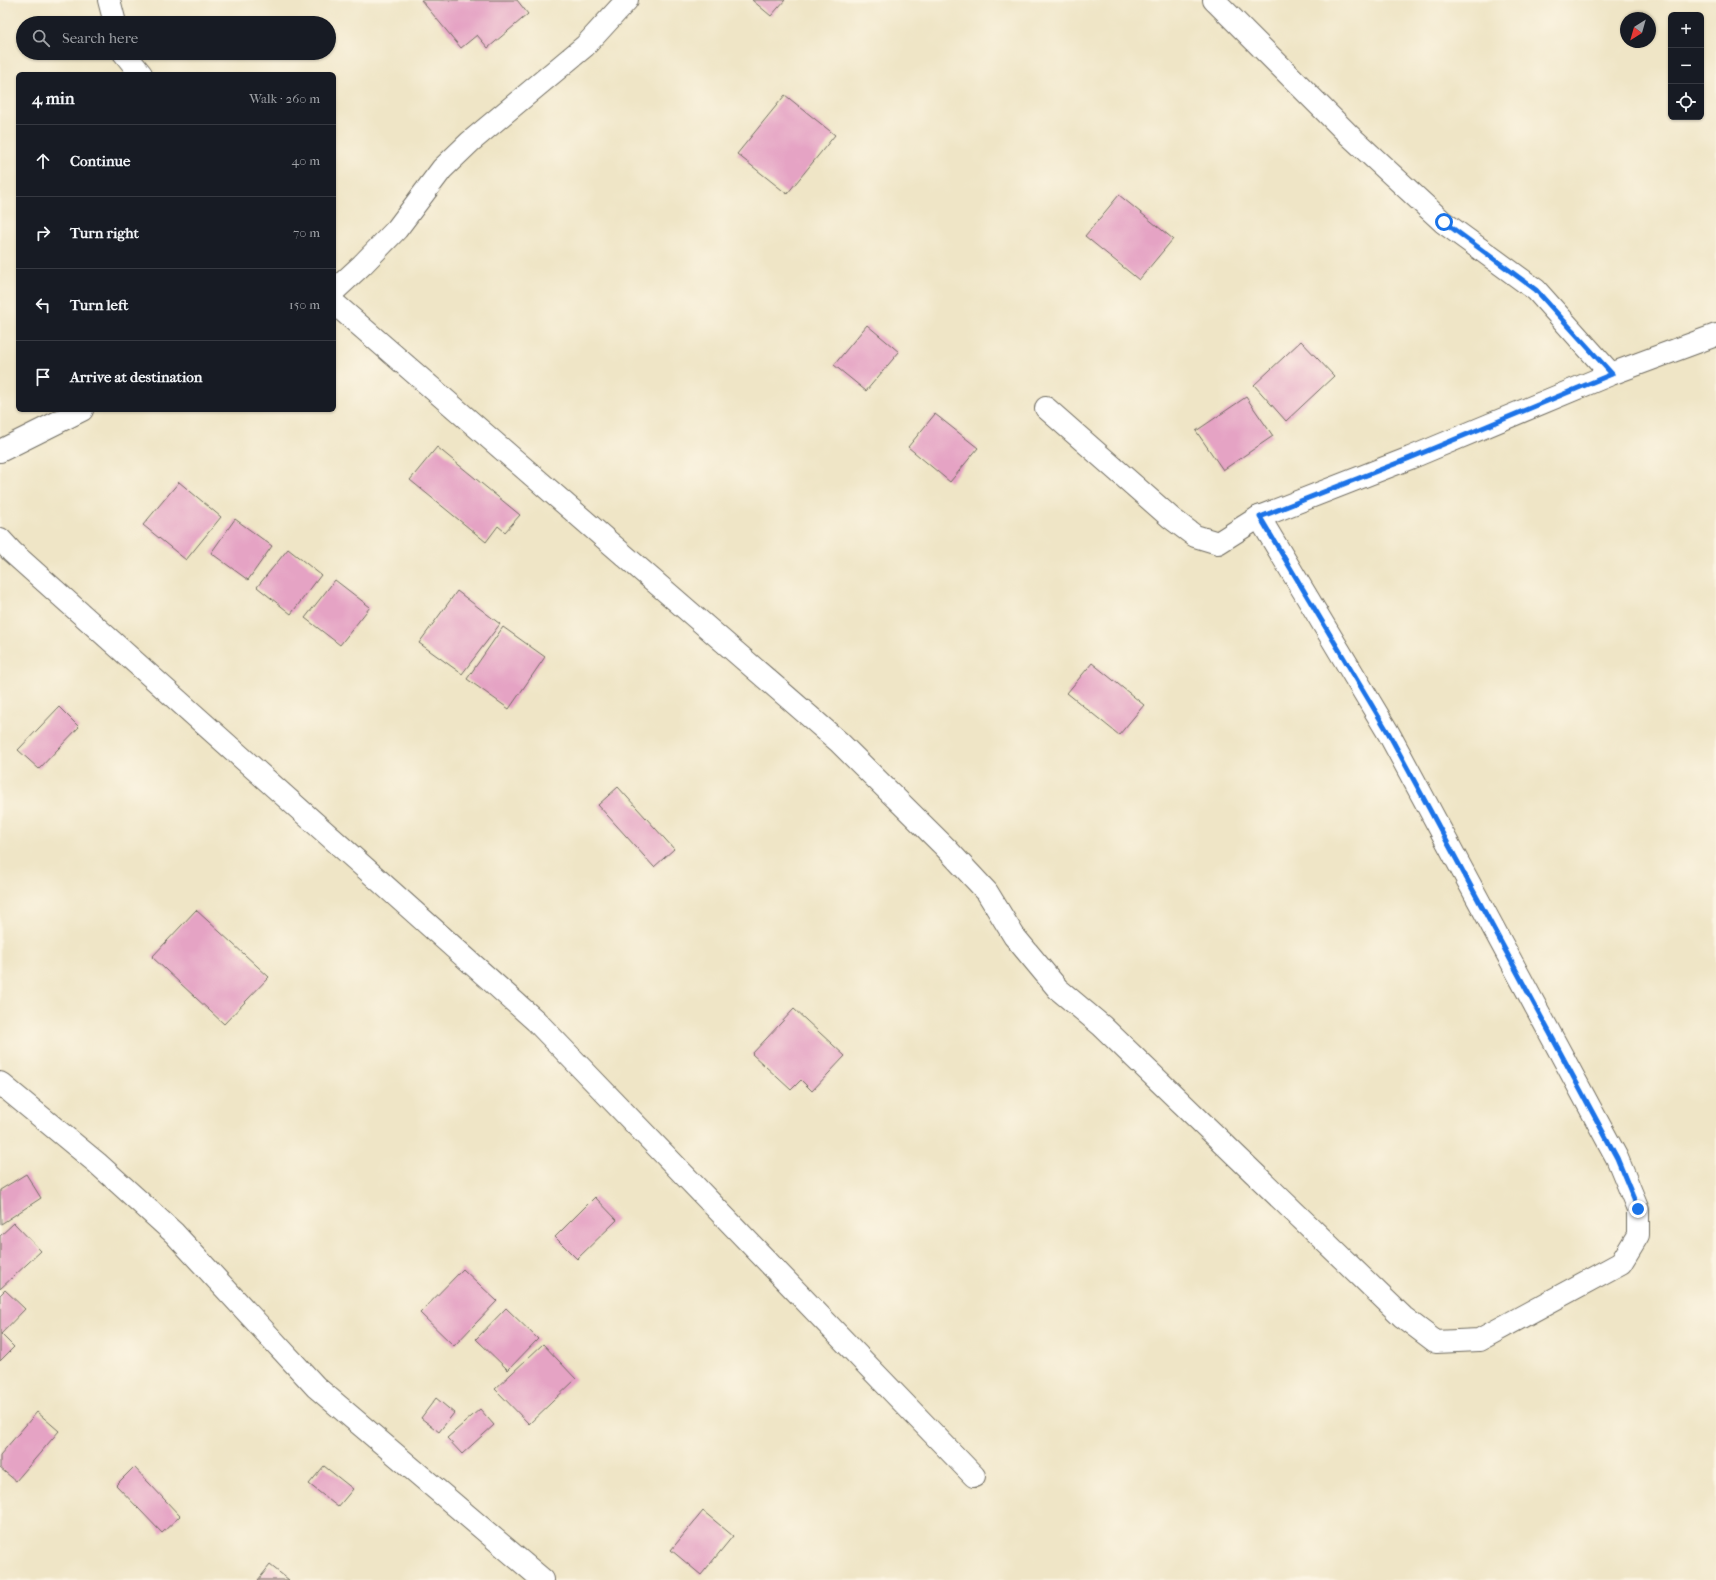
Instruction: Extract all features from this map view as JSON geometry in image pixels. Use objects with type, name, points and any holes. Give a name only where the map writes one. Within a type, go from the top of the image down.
[{"type":"street","points":[[109,0],[113,16]]},
{"type":"street","points":[[336,289],[397,229],[442,169],[470,142],[585,46],[627,0]]},
{"type":"street","points":[[1214,0],[1349,135],[1444,222],[1536,290],[1612,374]]},
{"type":"street","points":[[130,60],[139,72]]},
{"type":"street","points":[[336,304],[839,742],[945,847],[986,892],[1014,936],[1058,989],[1102,1026],[1403,1317],[1436,1342],[1479,1340],[1621,1263],[1638,1235],[1638,1209],[1617,1158],[1389,734],[1260,517]]},
{"type":"street","points":[[1046,408],[1171,518],[1195,536],[1218,543],[1260,517],[1410,458],[1612,374],[1716,335]]},
{"type":"street","points":[[0,451],[78,412]]},
{"type":"street","points":[[0,539],[30,568],[536,1021],[974,1476]]},
{"type":"street","points":[[0,1083],[97,1163],[174,1233],[316,1387],[543,1580]]},
{"type":"building","points":[[421,0],[517,0],[528,14],[488,48],[477,35],[461,48]]},
{"type":"building","points":[[752,0],[785,0],[771,16]]},
{"type":"building","points":[[785,95],[835,135],[787,194],[737,154]]},
{"type":"building","points":[[1119,195],[1173,239],[1139,280],[1085,236]]},
{"type":"building","points":[[867,325],[899,352],[866,391],[834,365]]},
{"type":"building","points":[[1301,341],[1334,376],[1286,421],[1254,385]]},
{"type":"building","points":[[1246,397],[1273,436],[1223,470],[1196,431]]},
{"type":"building","points":[[935,414],[978,448],[950,482],[908,447]]},
{"type":"building","points":[[437,447],[520,515],[505,532],[498,526],[486,542],[410,480]]},
{"type":"building","points":[[179,482],[221,517],[186,560],[143,525]]},
{"type":"building","points":[[235,519],[272,546],[248,580],[211,553]]},
{"type":"building","points":[[288,549],[321,575],[291,614],[257,587]]},
{"type":"building","points":[[335,580],[370,607],[340,645],[305,618]]},
{"type":"building","points":[[457,591],[500,624],[462,674],[419,643]]},
{"type":"building","points":[[503,627],[545,657],[509,709],[467,679]]},
{"type":"building","points":[[1092,663],[1144,705],[1119,735],[1067,693]]},
{"type":"building","points":[[59,707],[79,727],[39,769],[18,750]]},
{"type":"building","points":[[618,787],[674,849],[654,867],[598,805]]},
{"type":"building","points":[[196,910],[269,977],[224,1024],[152,957]]},
{"type":"building","points":[[794,1009],[845,1056],[812,1091],[801,1080],[791,1090],[752,1054]]},
{"type":"building","points":[[26,1174],[41,1198],[1,1224],[0,1190]]},
{"type":"building","points":[[595,1197],[617,1220],[577,1259],[555,1237]]},
{"type":"building","points":[[14,1223],[41,1251],[0,1289],[0,1236]]},
{"type":"building","points":[[463,1269],[497,1301],[454,1346],[420,1313]]},
{"type":"building","points":[[5,1290],[25,1309],[1,1334],[14,1347],[0,1361],[0,1295]]},
{"type":"building","points":[[506,1308],[538,1339],[508,1370],[476,1339]]},
{"type":"building","points":[[543,1344],[576,1379],[529,1424],[495,1389]]},
{"type":"building","points":[[436,1398],[454,1413],[439,1432],[421,1418]]},
{"type":"building","points":[[480,1409],[494,1425],[462,1454],[447,1438]]},
{"type":"building","points":[[37,1412],[59,1431],[16,1481],[0,1468],[0,1455]]},
{"type":"building","points":[[324,1466],[353,1489],[338,1507],[309,1484]]},
{"type":"building","points":[[134,1467],[180,1516],[162,1533],[116,1485]]},
{"type":"building","points":[[703,1511],[733,1536],[701,1575],[671,1550]]},
{"type":"building","points":[[270,1565],[289,1580],[258,1580]]},
{"type":"route","points":[[1444,222],[1536,290],[1612,374],[1410,458],[1260,517],[1389,734],[1617,1158],[1638,1209]]}]
